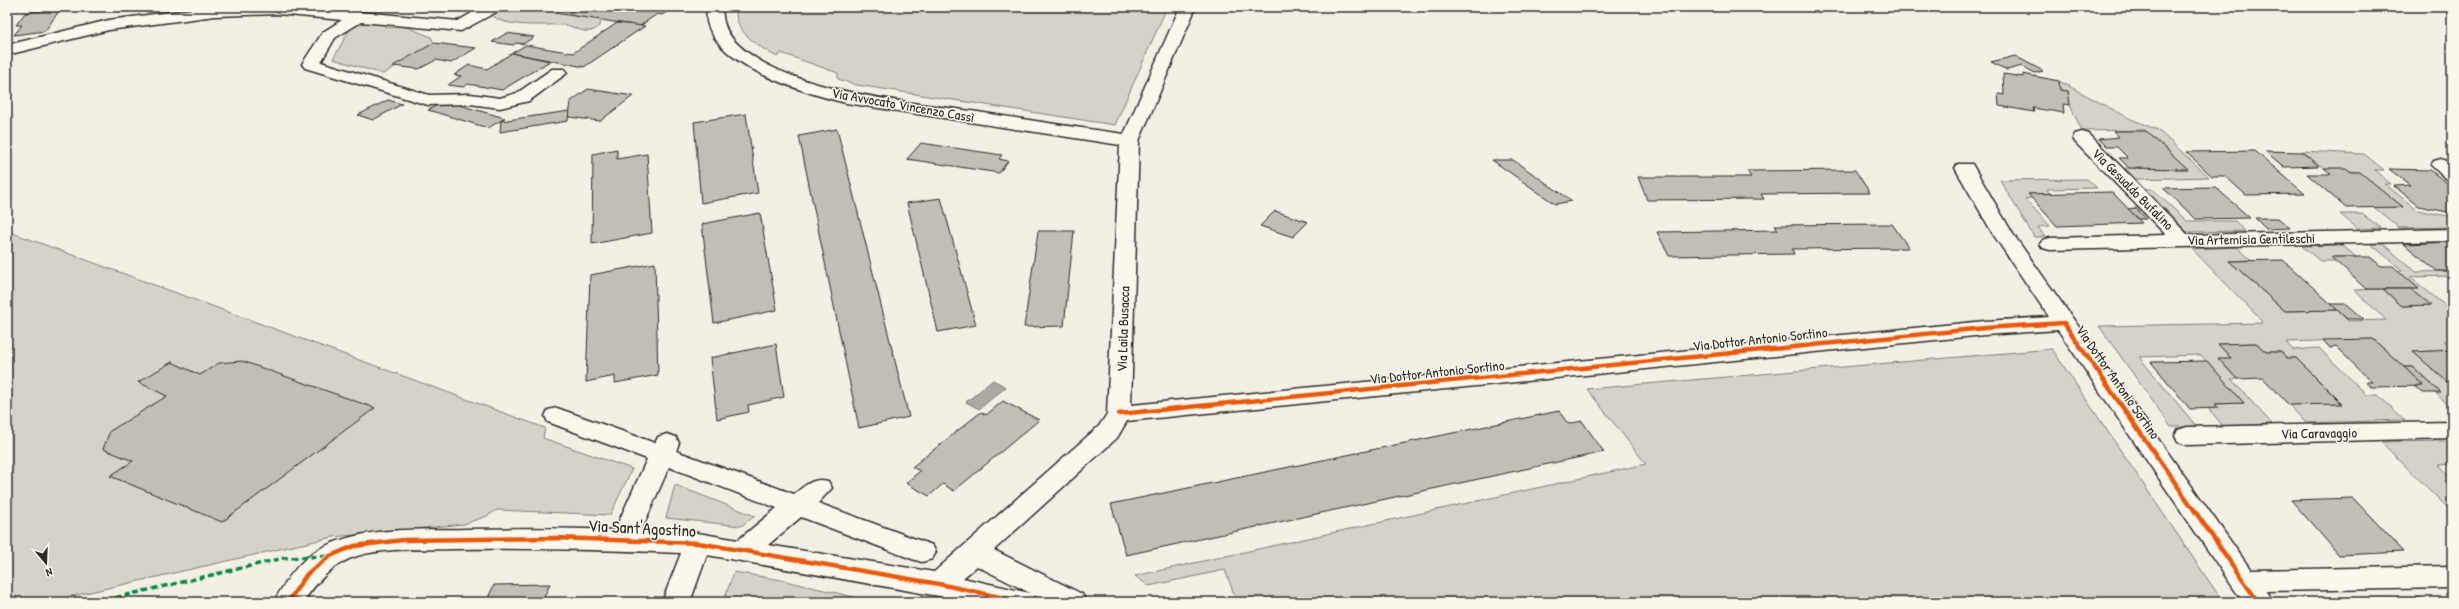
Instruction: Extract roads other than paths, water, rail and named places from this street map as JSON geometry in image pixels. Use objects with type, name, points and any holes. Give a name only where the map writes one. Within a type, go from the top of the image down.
[{"type":"street","points":[[7,50],[109,25],[215,11],[277,9],[461,26],[494,7]]},
{"type":"street","name":"Via Avvocato Vincenzo Cassì","points":[[714,7],[712,17],[719,33],[738,54],[815,88],[846,98],[1130,141]]},
{"type":"street","name":"Via Laila Busacca","points":[[939,584],[1108,432],[1119,414],[1130,141],[1188,7]]},
{"type":"street","points":[[359,16],[329,35],[311,64],[428,100],[470,99],[500,103],[523,97],[558,73]]},
{"type":"street","name":"Via Gesualdo Bufalino","points":[[2082,138],[2183,240]]},
{"type":"street","points":[[1965,168],[2003,234],[2064,323]]},
{"type":"street","name":"Via Artemisia Gentileschi","points":[[2050,244],[2452,235]]},
{"type":"street","name":"Via Dottor Antonio Sortino","points":[[1119,414],[1985,328],[2064,323],[2251,591]]},
{"type":"street","points":[[557,416],[665,449],[797,506],[922,552]]},
{"type":"street","name":"Via Caravaggio","points":[[2187,436],[2452,430]]},
{"type":"street","points":[[624,540],[665,449]]},
{"type":"street","points":[[742,551],[818,488]]},
{"type":"street","name":"Via Sant'Agostino","points":[[288,602],[307,574],[330,556],[354,546],[403,540],[556,538],[698,543],[939,584],[1023,602]]},
{"type":"street","points":[[676,602],[698,543]]},
{"type":"street","points":[[974,552],[1072,602]]},
{"type":"street","points":[[2251,591],[2452,577]]}]
